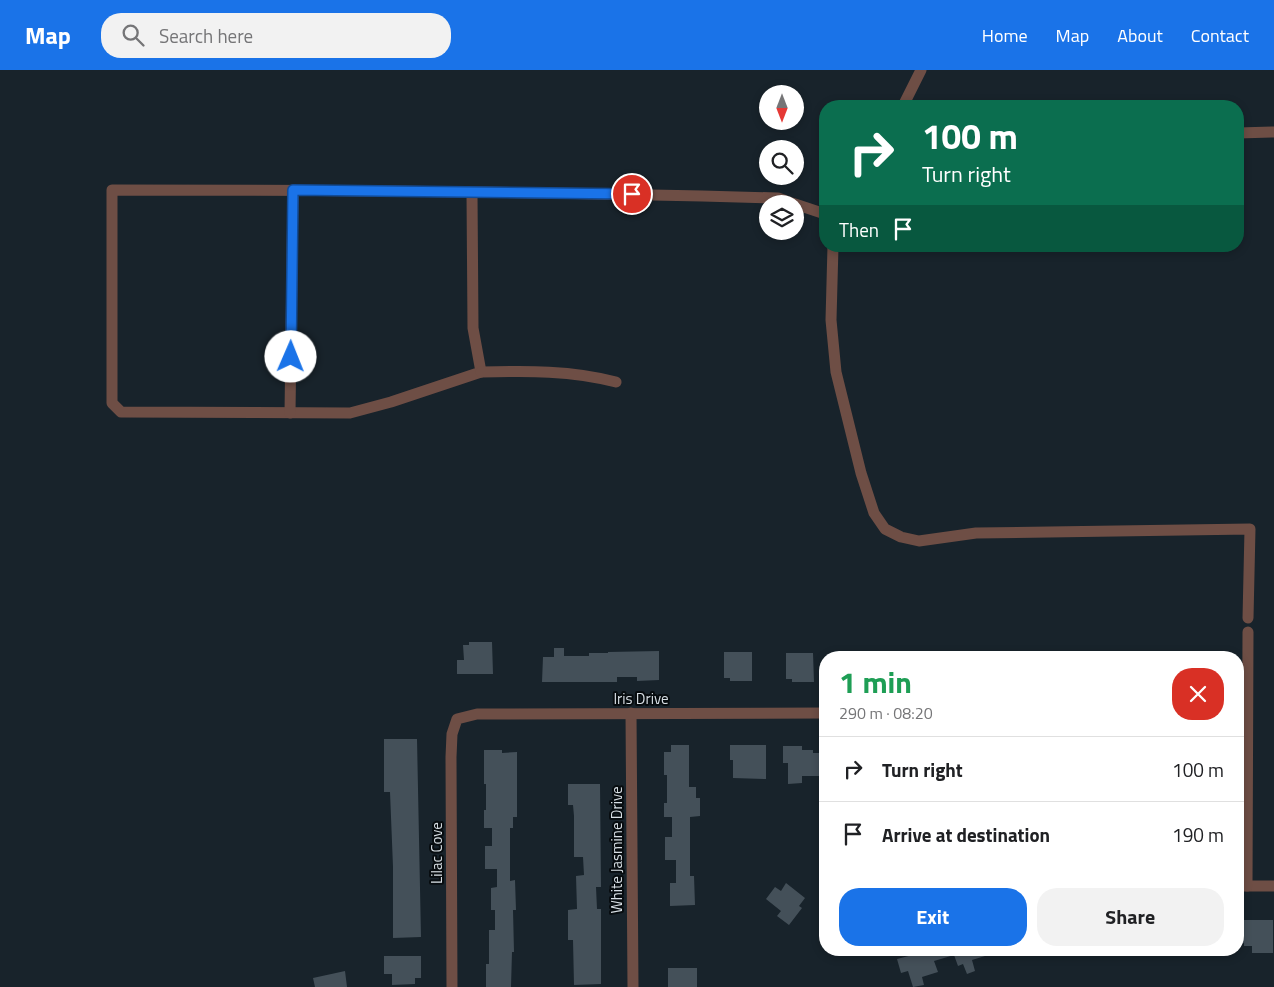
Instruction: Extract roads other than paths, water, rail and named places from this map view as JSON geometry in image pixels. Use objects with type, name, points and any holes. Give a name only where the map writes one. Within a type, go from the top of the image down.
[{"type":"street","points":[[906,100],[921,70]]},
{"type":"street","points":[[1244,133],[1274,132]]},
{"type":"street","points":[[616,382],[593,376],[545,371],[481,372],[350,413],[121,412],[112,403],[112,190],[293,190],[759,198]]},
{"type":"street","points":[[290,412],[293,190]]},
{"type":"street","points":[[472,193],[473,328],[481,372]]},
{"type":"street","points":[[804,207],[819,212]]},
{"type":"street","points":[[833,252],[831,320],[836,372],[861,473],[874,513],[886,529],[902,537],[919,540],[976,533],[1250,529],[1248,618]]},
{"type":"street","points":[[1244,696],[1248,632]]},
{"type":"street","name":"White Jasmine Drive","points":[[631,713],[633,987]]},
{"type":"street","name":"Iris Drive","points":[[457,719],[477,714],[819,713]]},
{"type":"street","name":"Lilac Cove","points":[[452,987],[451,757],[452,734],[457,719]]},
{"type":"street","points":[[1244,886],[1274,886]]}]
